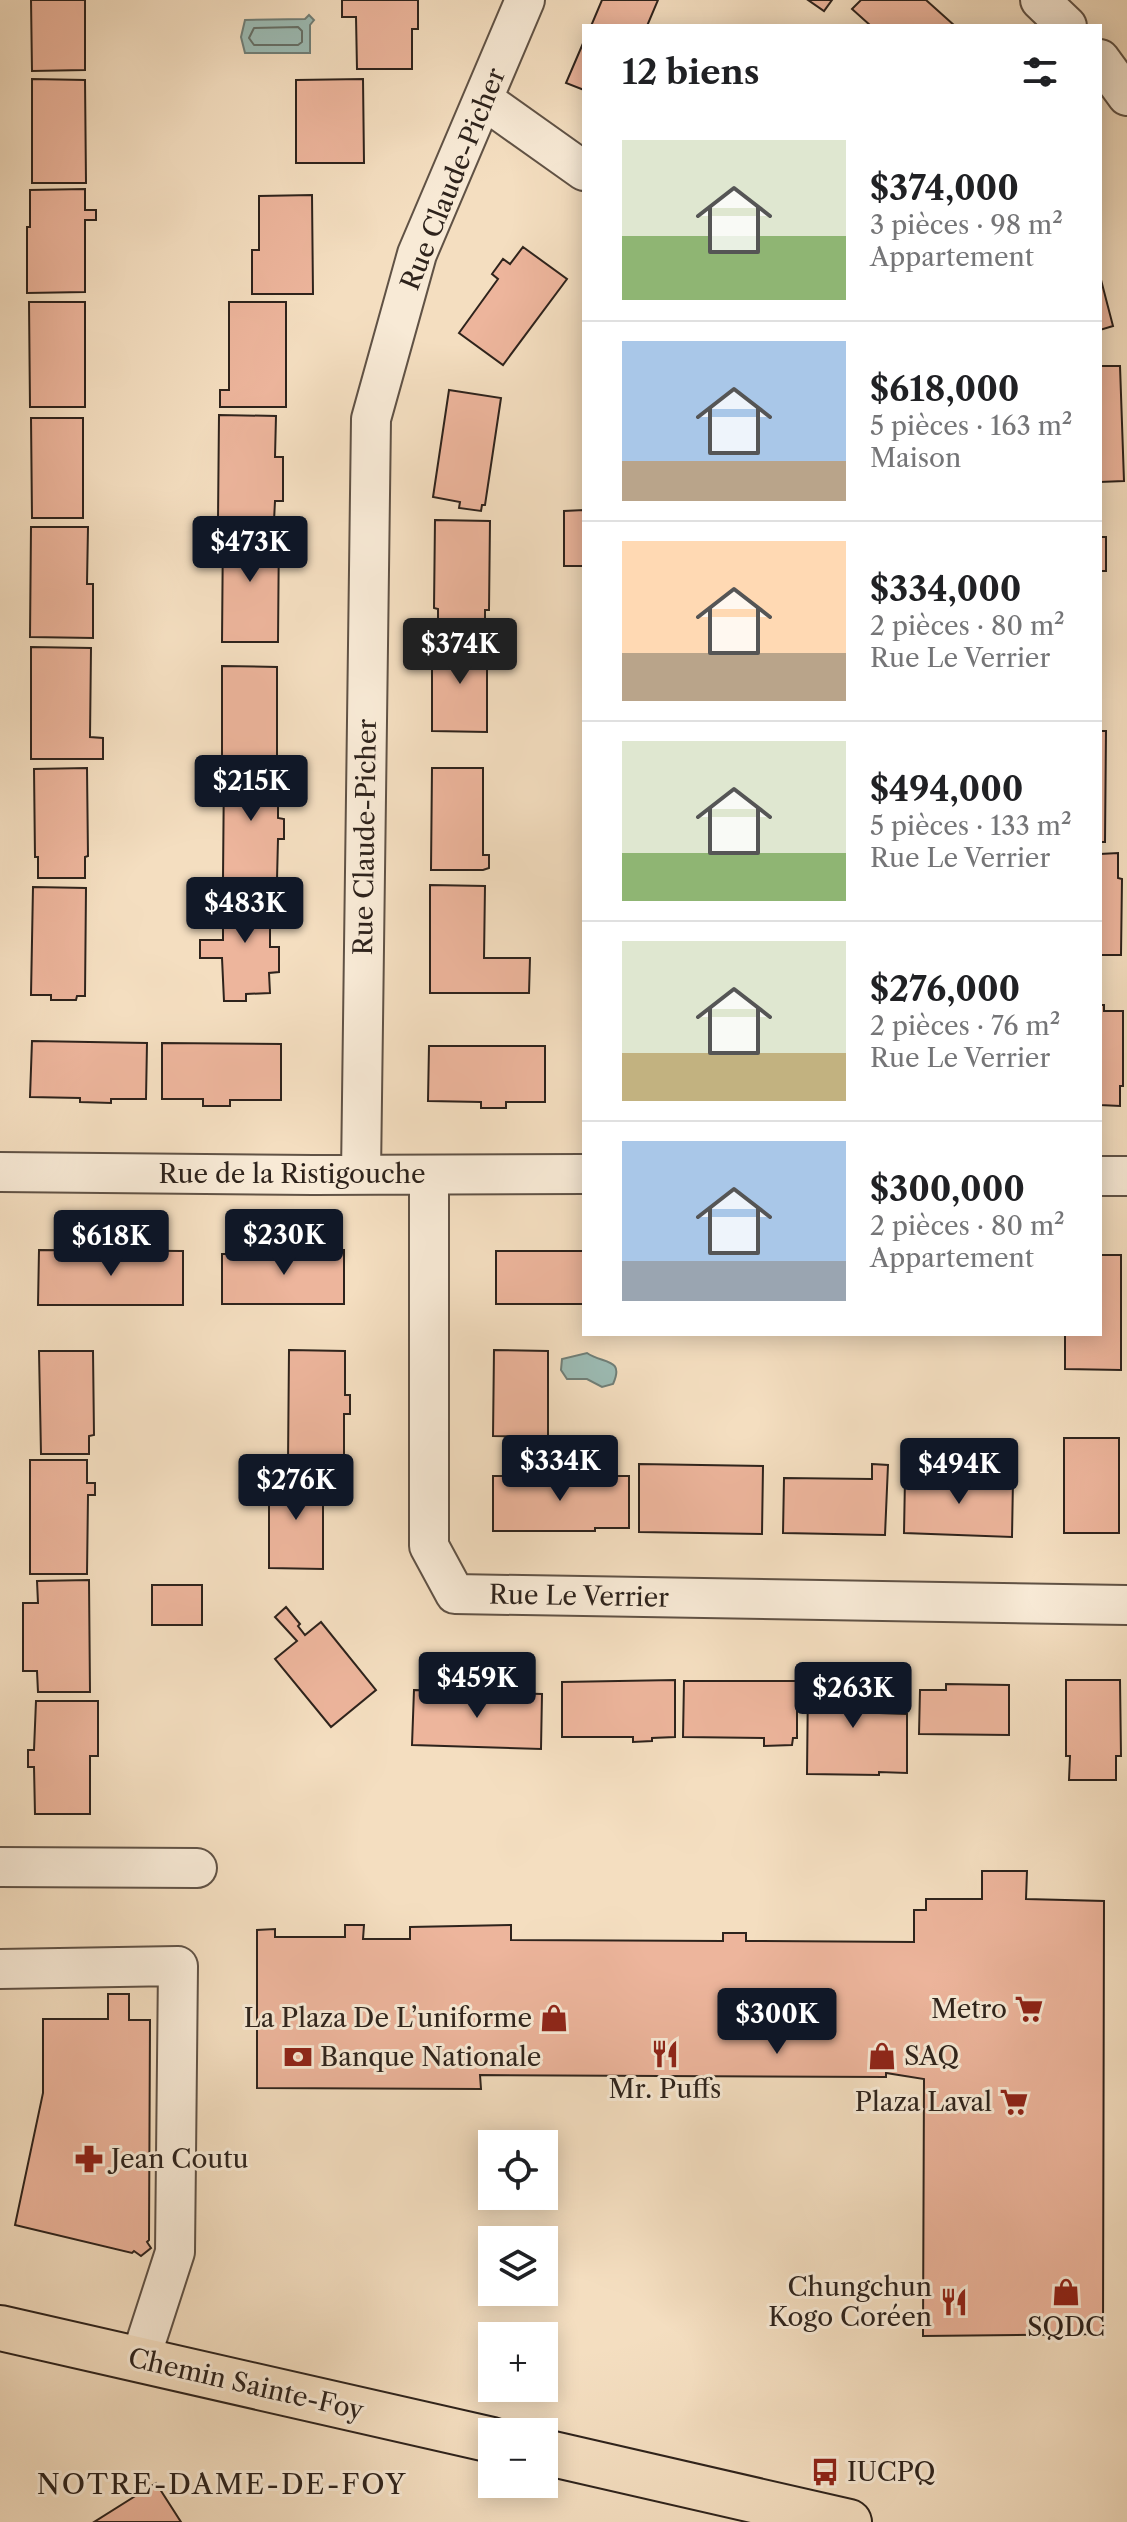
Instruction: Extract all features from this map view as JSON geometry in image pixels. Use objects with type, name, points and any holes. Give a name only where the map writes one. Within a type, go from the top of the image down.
[{"type":"main road","name":"Chemin Sainte-Foy","points":[[0,2328],[478,2437]]},
{"type":"main road","points":[[558,2455],[849,2522]]},
{"type":"street","name":"Rue Claude-Picher","points":[[361,1174],[371,419],[417,254],[525,0]]},
{"type":"street","points":[[1040,0],[1065,24]]},
{"type":"street","points":[[1102,62],[1127,96]]},
{"type":"street","points":[[484,100],[582,170]]},
{"type":"street","name":"Rue de la Ristigouche","points":[[0,1172],[582,1174]]},
{"type":"street","name":"Rue Le Verrier","points":[[429,1175],[429,1546],[455,1594],[1127,1605]]},
{"type":"street","points":[[1102,1176],[1127,1176]]},
{"type":"street","points":[[0,1867],[197,1868]]},
{"type":"street","points":[[0,1969],[178,1966],[175,2252],[140,2360]]},
{"type":"water","points":[[309,15],[314,20],[310,25],[310,53],[245,53],[241,37],[245,20],[305,19]]},
{"type":"water","points":[[587,1353],[614,1366],[616,1376],[613,1384],[602,1387],[587,1379],[567,1379],[561,1370],[562,1359]]},
{"type":"building","points":[[31,0],[85,0],[85,70],[32,71]]},
{"type":"building","points":[[342,0],[418,0],[418,29],[412,29],[412,69],[357,69],[356,17],[342,17]]},
{"type":"building","points":[[602,0],[658,0],[648,24],[592,24]]},
{"type":"building","points":[[808,0],[832,0],[824,11]]},
{"type":"building","points":[[861,0],[926,0],[953,24],[869,24],[852,9]]},
{"type":"building","points":[[582,46],[582,89],[566,83]]},
{"type":"building","points":[[32,79],[85,80],[86,183],[32,183]]},
{"type":"building","points":[[363,79],[364,163],[296,163],[296,80]]},
{"type":"building","points":[[85,189],[85,210],[96,210],[96,220],[85,220],[85,292],[27,293],[30,190]]},
{"type":"building","points":[[312,195],[313,294],[252,294],[252,250],[259,250],[259,196]]},
{"type":"building","points":[[523,247],[567,279],[503,365],[459,333],[498,279],[492,274],[503,259],[510,264]]},
{"type":"building","points":[[1102,284],[1113,326],[1102,329]]},
{"type":"building","points":[[29,302],[85,302],[85,407],[30,407]]},
{"type":"building","points":[[229,302],[286,302],[286,407],[220,407],[220,390],[229,390]]},
{"type":"building","points":[[1102,366],[1120,366],[1124,481],[1102,482]]},
{"type":"building","points":[[449,390],[501,398],[485,505],[482,505],[481,511],[459,508],[460,502],[433,497]]},
{"type":"building","points":[[219,415],[276,416],[275,457],[283,457],[283,501],[275,501],[274,521],[218,520]]},
{"type":"building","points":[[31,418],[83,418],[83,518],[32,518]]},
{"type":"building","points":[[582,510],[582,566],[564,566],[564,511]]},
{"type":"building","points":[[435,520],[490,521],[489,610],[485,610],[485,630],[438,630],[438,609],[434,608]]},
{"type":"building","points":[[223,526],[279,526],[278,642],[222,642]]},
{"type":"building","points":[[31,527],[88,527],[87,584],[93,584],[93,638],[30,637]]},
{"type":"building","points":[[1102,537],[1106,537],[1106,571],[1102,571]]},
{"type":"building","points":[[432,641],[487,641],[487,732],[432,731]]},
{"type":"building","points":[[31,647],[91,648],[90,737],[103,738],[103,759],[31,759]]},
{"type":"building","points":[[222,666],[277,667],[277,759],[222,758]]},
{"type":"building","points":[[1102,731],[1106,731],[1105,842],[1102,842]]},
{"type":"building","points":[[224,766],[278,767],[278,818],[284,819],[284,839],[278,839],[277,880],[223,879]]},
{"type":"building","points":[[87,768],[88,856],[85,857],[85,878],[38,878],[34,769]]},
{"type":"building","points":[[432,768],[483,768],[483,855],[489,855],[489,868],[431,870]]},
{"type":"building","points":[[1118,853],[1118,878],[1122,879],[1121,955],[1102,955],[1102,854]]},
{"type":"building","points":[[430,885],[485,886],[484,958],[530,958],[529,993],[430,993]]},
{"type":"building","points":[[33,887],[86,888],[85,996],[77,996],[76,1000],[51,1000],[51,995],[31,995]]},
{"type":"building","points":[[223,891],[270,891],[270,947],[279,947],[279,972],[269,973],[270,993],[246,994],[246,1001],[224,1001],[222,958],[200,958],[200,940],[223,940]]},
{"type":"building","points":[[1102,1005],[1104,1011],[1123,1011],[1120,1106],[1102,1105]]},
{"type":"building","points":[[32,1041],[147,1043],[146,1099],[111,1099],[111,1103],[80,1102],[80,1098],[30,1097]]},
{"type":"building","points":[[162,1043],[281,1044],[281,1100],[230,1100],[230,1106],[203,1106],[203,1099],[162,1099]]},
{"type":"building","points":[[429,1046],[545,1046],[545,1102],[506,1102],[506,1108],[481,1108],[481,1102],[428,1101]]},
{"type":"building","points":[[39,1250],[183,1251],[183,1305],[38,1305]]},
{"type":"building","points":[[249,1250],[344,1250],[344,1304],[222,1304],[222,1254],[249,1254]]},
{"type":"building","points":[[496,1251],[582,1251],[582,1304],[496,1304]]},
{"type":"building","points":[[1102,1255],[1121,1255],[1121,1370],[1065,1369],[1065,1336],[1102,1336]]},
{"type":"building","points":[[289,1350],[345,1351],[345,1395],[350,1395],[350,1414],[344,1414],[344,1464],[288,1463]]},
{"type":"building","points":[[494,1350],[548,1351],[548,1437],[493,1436]]},
{"type":"building","points":[[39,1351],[93,1351],[94,1435],[89,1436],[89,1454],[41,1454]]},
{"type":"building","points":[[1064,1438],[1119,1438],[1119,1533],[1064,1533]]},
{"type":"building","points":[[30,1460],[87,1460],[87,1483],[95,1483],[95,1495],[88,1495],[87,1574],[30,1574]]},
{"type":"building","points":[[639,1464],[763,1466],[762,1534],[639,1532]]},
{"type":"building","points":[[872,1464],[888,1465],[885,1535],[783,1533],[784,1478],[872,1479]]},
{"type":"building","points":[[544,1469],[563,1469],[563,1476],[629,1476],[629,1528],[493,1531],[493,1476],[544,1476]]},
{"type":"building","points":[[958,1469],[974,1469],[974,1478],[1013,1479],[1012,1537],[904,1533],[905,1478],[958,1478]]},
{"type":"building","points":[[323,1476],[323,1569],[269,1568],[269,1477]]},
{"type":"building","points":[[89,1580],[90,1692],[38,1692],[37,1671],[23,1671],[23,1603],[38,1603],[37,1581]]},
{"type":"building","points":[[152,1585],[202,1585],[202,1625],[152,1625]]},
{"type":"building","points":[[286,1607],[305,1635],[321,1622],[376,1690],[331,1727],[275,1659],[297,1641],[275,1617]]},
{"type":"building","points":[[834,1674],[854,1674],[853,1682],[880,1682],[880,1713],[907,1714],[907,1773],[807,1774],[808,1681],[834,1682]]},
{"type":"building","points":[[675,1680],[675,1737],[633,1742],[633,1737],[562,1737],[562,1682]]},
{"type":"building","points":[[1066,1680],[1120,1680],[1121,1756],[1116,1756],[1116,1780],[1069,1780]]},
{"type":"building","points":[[684,1681],[797,1681],[797,1738],[793,1738],[792,1745],[764,1746],[764,1738],[683,1737]]},
{"type":"building","points":[[946,1684],[1009,1685],[1009,1735],[919,1734],[920,1690],[946,1690]]},
{"type":"building","points":[[414,1690],[542,1694],[541,1749],[412,1745]]},
{"type":"building","points":[[36,1701],[98,1701],[98,1756],[90,1756],[90,1814],[35,1814],[34,1767],[28,1767],[28,1750],[34,1750]]},
{"type":"building","name":"Plaza Laval","points":[[982,1871],[1027,1871],[1026,1899],[1104,1901],[1103,2334],[923,2336],[924,2079],[886,2073],[886,2077],[480,2075],[481,2089],[257,2088],[257,1930],[275,1929],[275,1937],[345,1937],[345,1925],[364,1925],[363,1939],[410,1939],[410,1927],[511,1925],[511,1940],[723,1941],[723,1933],[746,1933],[746,1941],[914,1942],[914,1910],[926,1910],[926,1899],[982,1899]]},
{"type":"building","name":"Jean Coutu","points":[[108,1994],[129,1994],[129,2020],[150,2020],[147,2242],[151,2248],[141,2256],[134,2251],[15,2225],[43,2093],[43,2019],[108,2019]]},
{"type":"building","points":[[156,2483],[181,2522],[94,2522]]},
{"type":"place","name":"Metro","points":[[1029,2009]]},
{"type":"place","name":"La Plaza De L’uniforme","points":[[554,2018]]},
{"type":"place","name":"Mr. Puffs","points":[[665,2054]]},
{"type":"place","name":"SAQ","points":[[882,2056]]},
{"type":"place","name":"Banque Nationale","points":[[298,2057]]},
{"type":"place","name":"Plaza Laval","points":[[1014,2102]]},
{"type":"place","name":"Jean Coutu","points":[[89,2159]]},
{"type":"place","name":"SQDC","points":[[1066,2292]]},
{"type":"place","name":"Chungchun Kogo Coréen","points":[[954,2302]]},
{"type":"place","name":"IUCPQ","points":[[825,2472]]},
{"type":"district","name":"NOTRE-DAME-DE-FOY","points":[[222,2484]]}]
